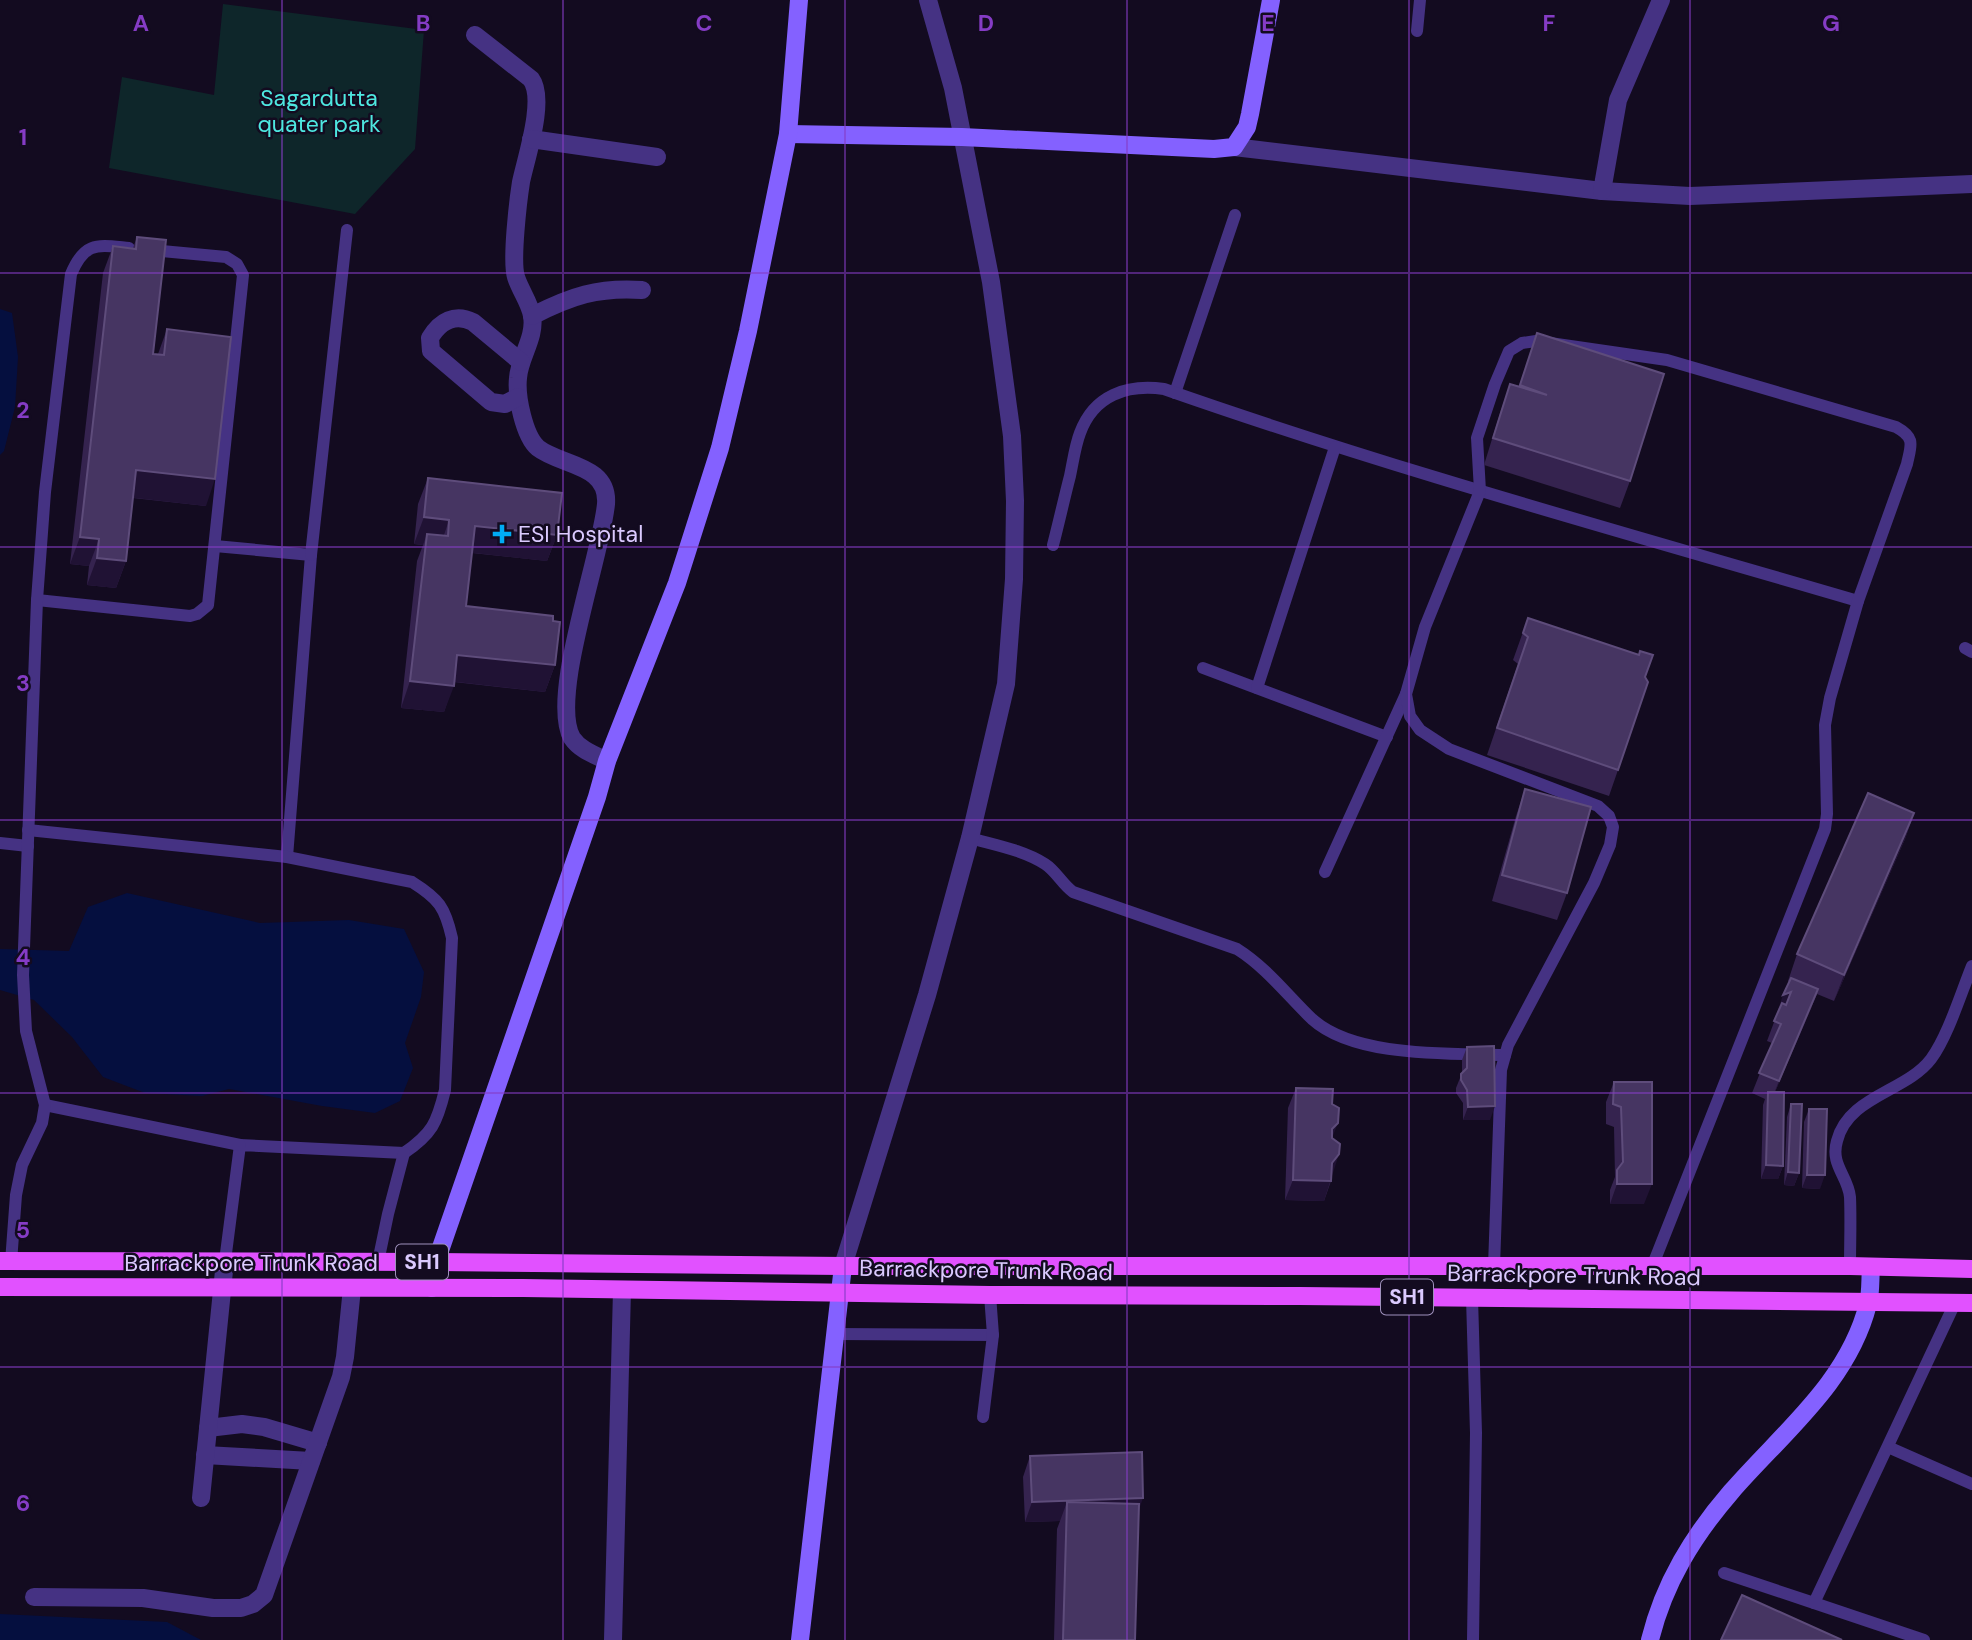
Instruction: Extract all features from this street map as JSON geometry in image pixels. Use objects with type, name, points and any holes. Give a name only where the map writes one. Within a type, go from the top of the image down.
[{"type":"main road","name":"Barrackpore Trunk Road","points":[[5,1261],[844,1266],[1850,1266],[1972,1269]]},
{"type":"main road","name":"Barrackpore Trunk Road","points":[[0,1287],[432,1288],[1964,1303]]},
{"type":"street","points":[[432,1288],[436,1262],[597,797],[607,761],[677,583],[720,448],[748,331],[788,134],[799,0]]},
{"type":"street","points":[[800,1640],[844,1266],[927,995],[970,838],[1006,684],[1014,579],[1012,436],[993,295],[953,88],[928,0]]},
{"type":"street","points":[[1234,147],[1247,127],[1251,114],[1271,0],[1265,0]]},
{"type":"street","points":[[1602,191],[1618,100],[1661,0]]},
{"type":"street","points":[[475,35],[536,85],[531,139],[518,202],[516,279],[532,316],[531,333],[518,377],[518,397],[533,443],[547,453],[587,469],[605,490],[604,515],[573,657],[565,709],[574,740],[581,748],[607,761]]},
{"type":"street","points":[[788,134],[962,137],[1214,149],[1234,147],[1602,191],[1733,195],[1972,184]]},
{"type":"street","points":[[531,139],[657,157]]},
{"type":"street","points":[[532,316],[581,294],[602,290],[642,290]]},
{"type":"street","points":[[518,397],[505,404],[491,402],[431,351],[430,338],[444,322],[453,318],[464,318],[473,322],[522,362]]},
{"type":"street","points":[[201,1498],[225,1261]]},
{"type":"street","points":[[1650,1640],[1658,1608],[1701,1530],[1731,1492],[1837,1375],[1853,1346],[1869,1303],[1871,1267]]},
{"type":"street","points":[[34,1597],[142,1598],[213,1608],[241,1608],[253,1604],[264,1595],[341,1377],[352,1288]]},
{"type":"street","points":[[613,1640],[622,1290]]},
{"type":"street","points":[[208,1428],[242,1424],[318,1443]]},
{"type":"street","points":[[205,1455],[311,1461]]},
{"type":"lane","points":[[1417,31],[1420,0]]},
{"type":"lane","points":[[1175,393],[1235,215]]},
{"type":"lane","points":[[288,857],[311,555],[347,230]]},
{"type":"lane","points":[[5,1261],[22,1165],[41,1123],[45,1105],[26,1031],[23,940],[37,600],[45,492],[71,274],[79,255],[101,246],[226,257],[237,264],[243,275],[208,605],[190,617],[37,600]]},
{"type":"lane","points":[[1325,872],[1406,694],[1425,627],[1480,491],[1477,438],[1509,351],[1522,343],[1553,342],[1667,360],[1823,404],[1908,433],[1912,443],[1907,464],[1858,601],[1825,725],[1825,829],[1652,1267]]},
{"type":"lane","points":[[1053,545],[1080,433],[1089,415],[1100,402],[1126,389],[1144,386],[1175,393],[1335,447],[1480,491],[1858,601]]},
{"type":"lane","points":[[1257,688],[1335,447]]},
{"type":"lane","points":[[215,546],[311,555]]},
{"type":"lane","points":[[1203,668],[1387,737]]},
{"type":"lane","points":[[1406,694],[1410,716],[1420,730],[1449,749],[1598,806],[1609,816],[1614,827],[1611,845],[1594,883],[1505,1055],[1500,1093],[1494,1266]]},
{"type":"lane","points":[[28,830],[288,857],[412,882],[430,893],[446,914],[452,938],[445,1090],[440,1109],[426,1139],[404,1153],[240,1145],[45,1105]]},
{"type":"lane","points":[[970,838],[1035,859],[1047,866],[1073,892],[1237,950],[1253,959],[1312,1019],[1329,1031],[1356,1042],[1406,1051],[1505,1055]]},
{"type":"lane","points":[[0,842],[28,846]]},
{"type":"lane","points":[[1850,1266],[1850,1194],[1835,1159],[1836,1142],[1842,1128],[1856,1111],[1922,1069],[1931,1060],[1939,1047],[1972,966]]},
{"type":"lane","points":[[225,1261],[240,1145]]},
{"type":"lane","points":[[378,1262],[404,1153]]},
{"type":"lane","points":[[983,1417],[993,1335],[990,1295]]},
{"type":"lane","points":[[1472,1298],[1476,1433],[1473,1640]]},
{"type":"lane","points":[[1814,1603],[1888,1447],[1964,1303]]},
{"type":"lane","points":[[836,1334],[993,1335]]},
{"type":"lane","points":[[1888,1447],[1972,1484]]},
{"type":"lane","points":[[1724,1573],[1924,1640]]},
{"type":"green space","name":"Sagardutta quater park","points":[[223,4],[424,30],[415,149],[355,214],[109,168],[122,77],[214,95]]},
{"type":"shaded area","points":[[0,309],[12,313],[18,357],[15,407],[4,451],[0,455]]},
{"type":"shaded area","points":[[127,893],[260,923],[349,920],[404,929],[424,972],[421,997],[405,1043],[413,1068],[400,1101],[375,1113],[229,1089],[202,1096],[145,1093],[103,1077],[72,1037],[34,1000],[0,990],[0,949],[69,951],[88,907]]},
{"type":"shaded area","points":[[0,1614],[167,1622],[201,1640],[0,1640]]},
{"type":"building","points":[[137,237],[166,240],[153,354],[164,355],[167,329],[231,337],[215,479],[136,470],[126,561],[97,558],[99,539],[80,537],[113,246],[136,249]]},
{"type":"building","points":[[1537,333],[1664,374],[1630,481],[1493,438],[1510,384],[1547,395],[1520,385]]},
{"type":"building","points":[[428,478],[562,493],[557,535],[475,526],[466,606],[553,616],[553,621],[560,622],[555,665],[457,655],[454,686],[410,681],[427,534],[448,536],[449,520],[424,517]]},
{"type":"building","points":[[1528,618],[1639,655],[1640,651],[1653,655],[1645,677],[1648,682],[1618,770],[1497,728],[1528,637],[1523,633]]},
{"type":"building","points":[[1525,789],[1591,807],[1567,893],[1502,875]]},
{"type":"building","points":[[1868,793],[1914,813],[1844,975],[1797,954]]},
{"type":"building","points":[[1791,978],[1818,989],[1779,1081],[1759,1073],[1781,1024],[1774,1021],[1782,1003],[1786,1005],[1791,992],[1783,995]]},
{"type":"building","points":[[1494,1046],[1495,1106],[1468,1107],[1467,1090],[1461,1080],[1461,1074],[1467,1068],[1467,1047]]},
{"type":"building","points":[[1614,1082],[1652,1082],[1652,1184],[1617,1184],[1617,1170],[1623,1162],[1621,1107],[1613,1104]]},
{"type":"building","points":[[1296,1088],[1333,1089],[1332,1104],[1339,1108],[1338,1123],[1332,1129],[1332,1138],[1340,1144],[1339,1154],[1332,1163],[1331,1181],[1293,1180]]},
{"type":"building","points":[[1768,1092],[1784,1092],[1783,1166],[1766,1165]]},
{"type":"building","points":[[1791,1104],[1802,1104],[1799,1173],[1788,1172]]},
{"type":"building","points":[[1809,1109],[1827,1109],[1825,1175],[1807,1175]]},
{"type":"building","points":[[1142,1452],[1143,1498],[1032,1502],[1030,1456]]},
{"type":"building","points":[[1067,1502],[1139,1504],[1135,1640],[1063,1640]]},
{"type":"building","points":[[1742,1595],[1842,1640],[1721,1640]]},
{"type":"place","name":"ESI Hospital","points":[[502,534]]}]
